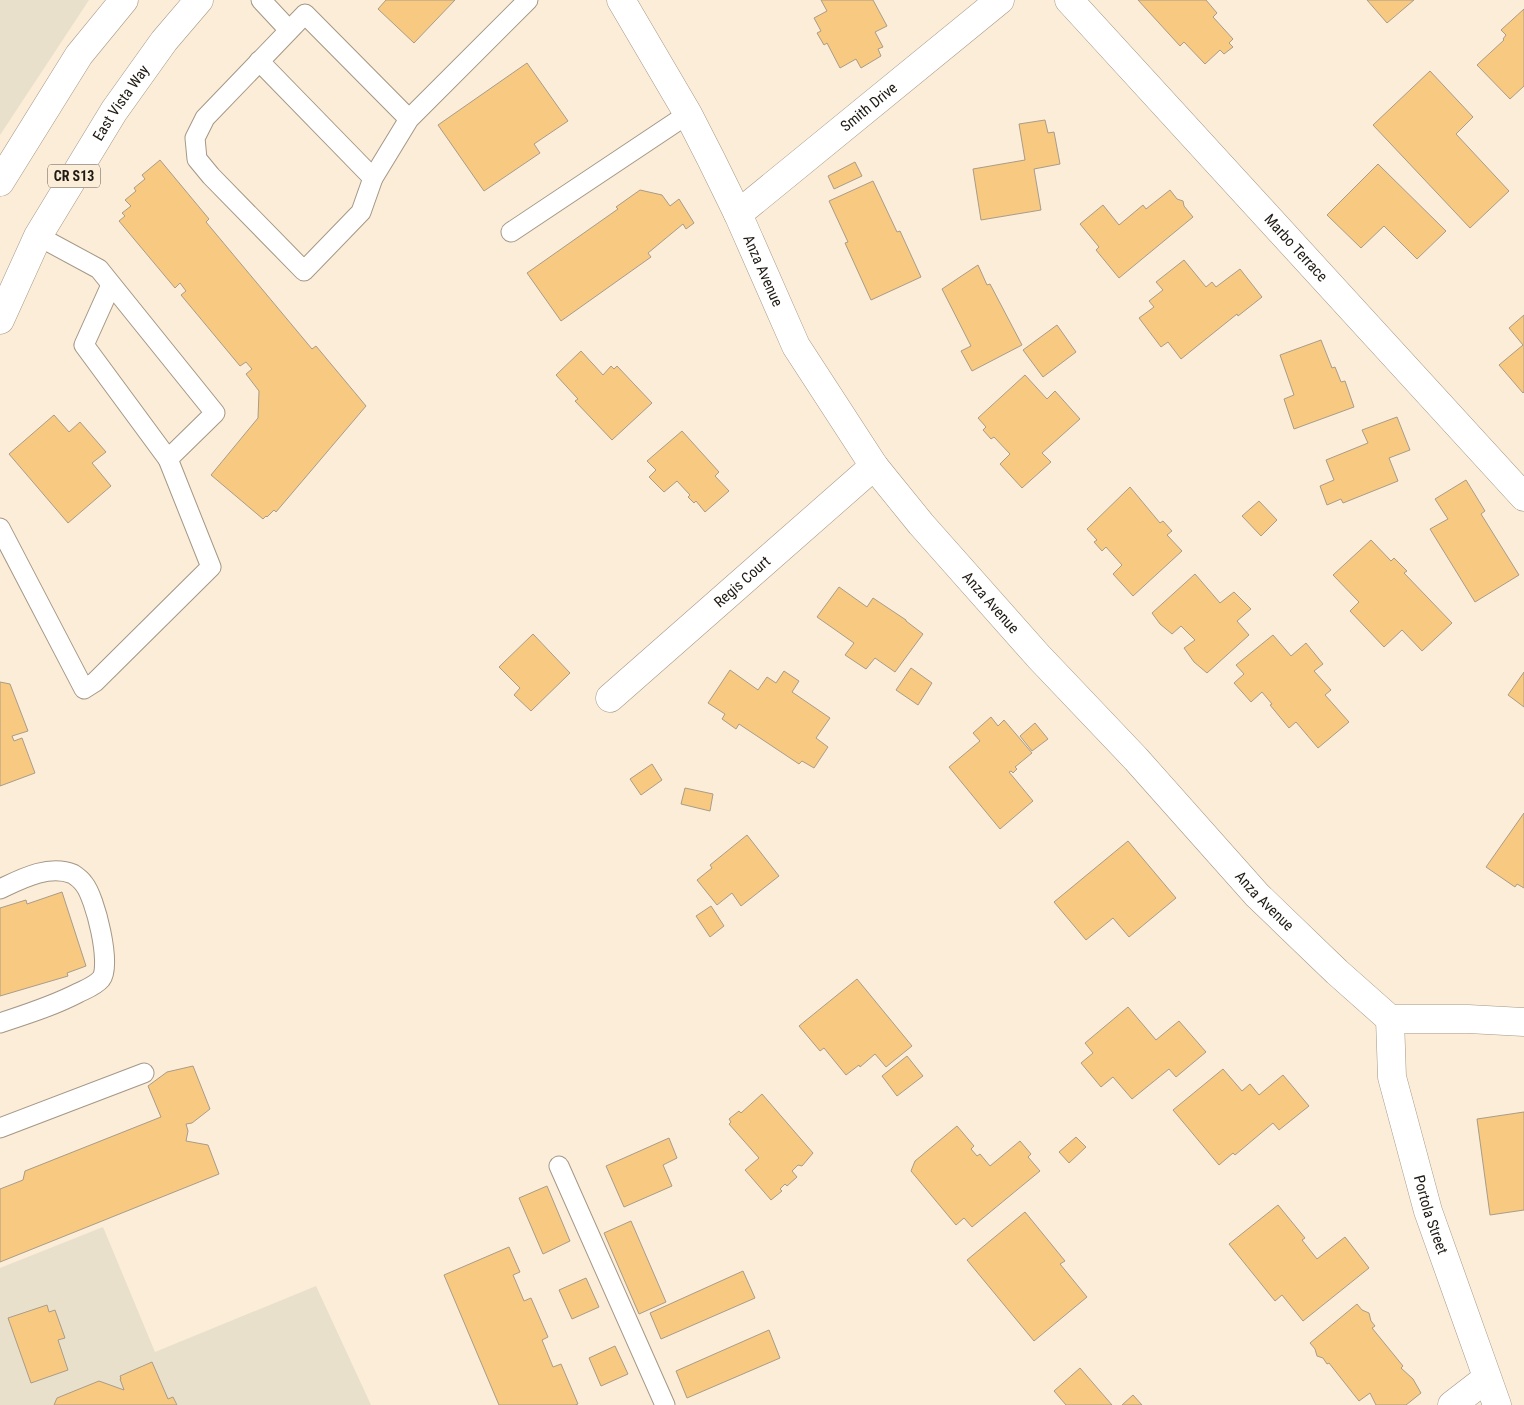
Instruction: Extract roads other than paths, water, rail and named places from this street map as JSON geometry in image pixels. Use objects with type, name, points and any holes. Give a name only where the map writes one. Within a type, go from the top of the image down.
[{"type":"street","points":[[0,182],[79,55],[124,0]]},
{"type":"street","name":"East Vista Way","points":[[0,320],[38,236],[114,111],[164,41],[199,0]]},
{"type":"street","name":"Anza Avenue","points":[[621,0],[688,114],[738,214],[796,346],[874,466],[921,524],[1039,657],[1136,760],[1257,894],[1337,972],[1390,1019]]},
{"type":"street","name":"Smith Drive","points":[[738,214],[1000,0]]},
{"type":"street","name":"Marbo Terrace","points":[[1068,0],[1524,497]]},
{"type":"street","name":"Regis Court","points":[[610,698],[874,466]]},
{"type":"street","points":[[1390,1019],[1468,1019],[1524,1022]]},
{"type":"street","name":"Portola Street","points":[[1390,1019],[1392,1077],[1428,1211],[1498,1405]]},
{"type":"street","points":[[1452,1405],[1487,1378]]},
{"type":"lane","points":[[261,0],[289,30]]},
{"type":"lane","points":[[409,119],[305,14],[205,118],[195,138],[198,159],[211,176],[304,271],[361,212],[373,178],[409,119],[528,0]]},
{"type":"lane","points":[[259,61],[373,178]]},
{"type":"lane","points":[[511,232],[688,114]]},
{"type":"lane","points":[[38,236],[99,269],[215,413],[168,459]]},
{"type":"lane","points":[[0,528],[84,689],[95,682],[211,567],[168,459],[84,345],[112,285]]},
{"type":"lane","points":[[0,889],[30,875],[59,871],[74,875],[85,885],[99,923],[105,955],[103,977],[96,984],[55,1005],[0,1023]]},
{"type":"lane","points":[[0,1128],[144,1072]]},
{"type":"lane","points":[[559,1166],[664,1405]]}]
